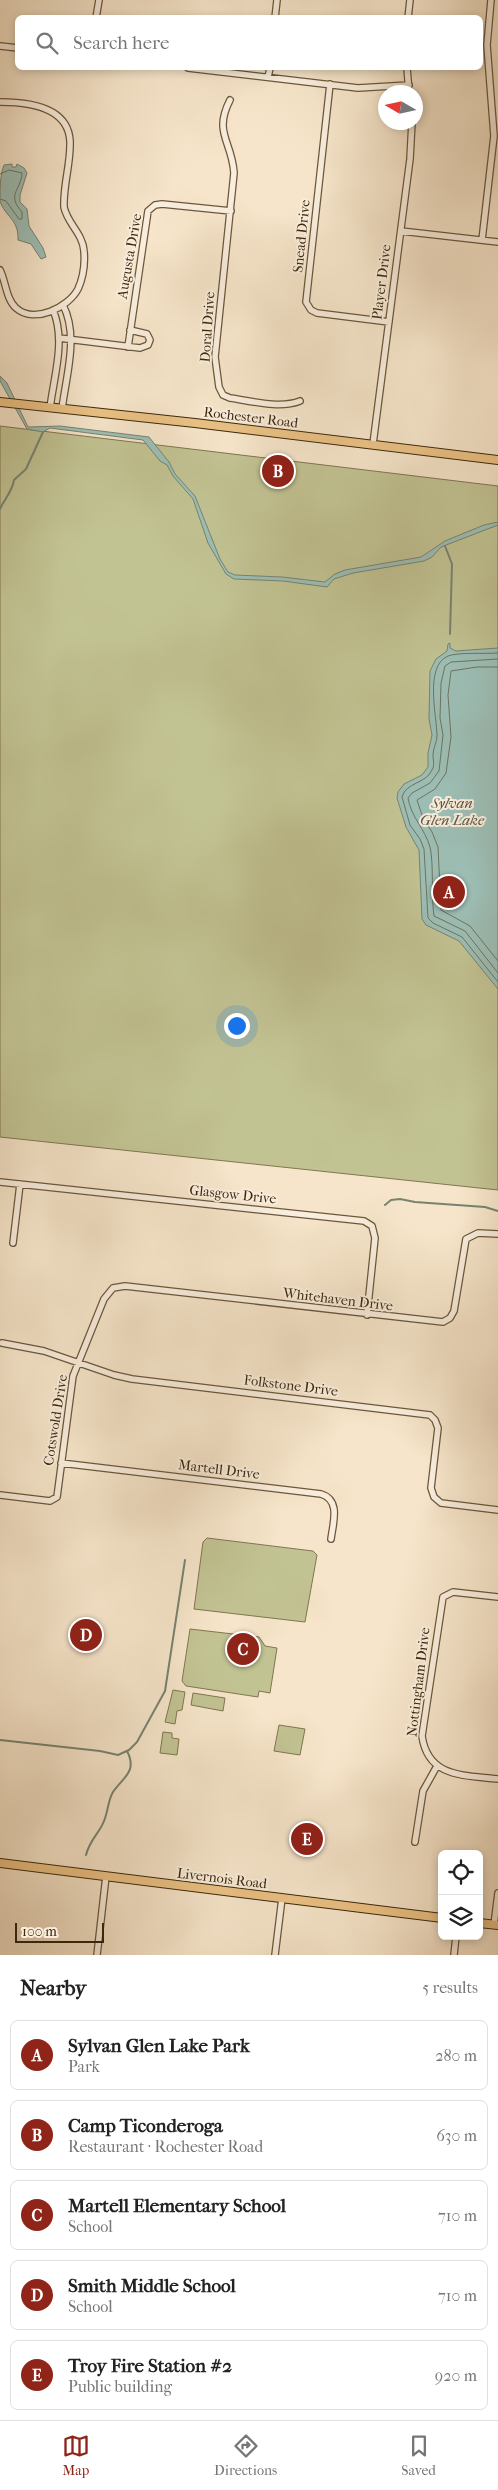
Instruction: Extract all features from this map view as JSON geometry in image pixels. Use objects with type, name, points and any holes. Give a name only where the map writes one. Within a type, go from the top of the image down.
[{"type":"main road","name":"Rochester Road","points":[[0,402],[498,460]]},
{"type":"main road","name":"Livernois Road","points":[[0,1864],[438,1918]]},
{"type":"main road","points":[[483,1923],[496,1925]]},
{"type":"street","points":[[96,15],[98,0]]},
{"type":"street","points":[[276,15],[278,0]]},
{"type":"street","points":[[408,15],[410,0]]},
{"type":"street","points":[[482,240],[494,136],[487,45],[491,0]]},
{"type":"street","points":[[0,46],[15,48]]},
{"type":"street","points":[[206,70],[378,87]]},
{"type":"street","points":[[268,77],[270,70]]},
{"type":"street","points":[[407,70],[409,85]]},
{"type":"street","name":"Snead Drive","points":[[330,84],[306,302],[311,310],[317,313],[389,322]]},
{"type":"street","name":"Doral Drive","points":[[230,100],[222,120],[223,133],[234,165],[215,349],[219,388],[223,395],[230,398],[278,404],[294,404],[300,401]]},
{"type":"street","points":[[0,102],[45,108],[59,116],[68,130],[70,146],[64,207],[67,217],[82,240],[84,253],[80,285],[71,298],[53,310],[32,315],[17,309],[10,299],[0,270]]},
{"type":"street","name":"Player Drive","points":[[373,444],[401,231],[412,130]]},
{"type":"street","name":"Augusta Drive","points":[[128,346],[138,286],[146,218],[151,207],[162,204],[230,211]]},
{"type":"street","points":[[401,231],[498,242]]},
{"type":"street","points":[[62,409],[71,339],[71,325],[63,305]]},
{"type":"street","points":[[50,408],[59,338],[58,321],[53,310]]},
{"type":"street","points":[[59,338],[143,348],[148,345],[150,340],[147,334],[130,330]]},
{"type":"street","name":"Glasgow Drive","points":[[0,1182],[364,1220],[372,1226],[375,1234],[367,1315]]},
{"type":"street","points":[[13,1242],[20,1184]]},
{"type":"street","name":"Whitehaven Drive","points":[[109,1291],[116,1287],[124,1286],[367,1315],[432,1322],[447,1321],[454,1311],[466,1239],[478,1233],[498,1234]]},
{"type":"street","name":"Cotswold Drive","points":[[0,1495],[48,1501],[55,1499],[71,1385],[109,1291]]},
{"type":"street","name":"Folkstone Drive","points":[[2,1343],[44,1351],[132,1379],[430,1415],[435,1420],[438,1428],[432,1488],[434,1497],[444,1504],[498,1510]]},
{"type":"street","name":"Martell Drive","points":[[61,1463],[321,1494],[332,1499],[334,1506],[331,1539]]},
{"type":"street","name":"Nottingham Drive","points":[[437,1766],[428,1756],[422,1736],[440,1604],[445,1595],[453,1592],[498,1597]]},
{"type":"street","points":[[415,1842],[423,1790],[437,1766],[454,1774],[498,1779]]},
{"type":"street","points":[[96,1955],[106,1876]]},
{"type":"street","points":[[496,1925],[498,1893]]},
{"type":"street","points":[[275,1955],[282,1898]]},
{"type":"street","points":[[454,1955],[456,1940]]},
{"type":"green space","points":[[0,426],[498,486],[498,1190],[0,1137]]},
{"type":"green space","points":[[207,1538],[313,1551],[317,1555],[305,1622],[194,1609],[203,1542]]},
{"type":"green space","points":[[190,1629],[259,1637],[265,1646],[277,1648],[270,1693],[259,1691],[258,1697],[186,1686],[182,1681]]},
{"type":"green space","points":[[173,1690],[185,1692],[182,1710],[177,1711],[175,1724],[165,1722]]},
{"type":"green space","points":[[193,1693],[225,1698],[223,1711],[191,1705]]},
{"type":"green space","points":[[279,1725],[305,1729],[300,1755],[274,1751]]},
{"type":"green space","points":[[163,1732],[172,1733],[172,1738],[179,1739],[177,1755],[160,1753]]},
{"type":"water","points":[[12,164],[12,167],[16,167],[17,164],[24,168],[27,173],[20,195],[20,202],[27,209],[29,226],[43,248],[46,257],[41,259],[31,244],[18,240],[16,227],[0,201],[0,182],[4,165]]},
{"type":"water","points":[[0,376],[7,383],[28,427],[60,426],[149,437],[169,462],[175,474],[195,496],[220,559],[228,572],[235,575],[282,577],[325,582],[335,574],[345,570],[421,557],[445,541],[484,525],[498,522],[498,525],[441,547],[432,557],[424,561],[353,573],[334,579],[327,587],[283,581],[234,579],[226,574],[208,543],[193,499],[173,476],[167,465],[160,461],[143,440],[50,428],[43,432],[27,429],[0,381]]},
{"type":"water","name":"Sylvan Glen Lake","points":[[450,643],[450,648],[456,651],[498,648],[498,989],[459,941],[426,925],[422,919],[419,850],[406,827],[397,798],[398,792],[404,784],[422,775],[428,767],[428,753],[432,735],[429,719],[430,671],[436,659],[447,651],[448,644]]},
{"type":"waterway","points":[[0,509],[10,492],[14,480],[26,469],[43,432]]},
{"type":"waterway","points":[[445,546],[452,564],[450,634]]},
{"type":"waterway","points":[[385,1205],[391,1200],[400,1199],[415,1202],[485,1207],[498,1211]]},
{"type":"waterway","points":[[0,1740],[100,1751],[118,1755],[129,1750],[137,1742],[165,1691],[185,1560]]},
{"type":"waterway","points":[[86,1855],[104,1821],[111,1795],[130,1770],[131,1764],[127,1751]]},
{"type":"place","name":"Camp Ticonderoga","points":[[278,471]]},
{"type":"place","name":"Sylvan Glen Lake Park","points":[[449,892]]},
{"type":"place","name":"Smith Middle School","points":[[86,1635]]},
{"type":"place","name":"Martell Elementary School","points":[[243,1649]]},
{"type":"place","name":"Troy Fire Station #2","points":[[307,1839]]}]
